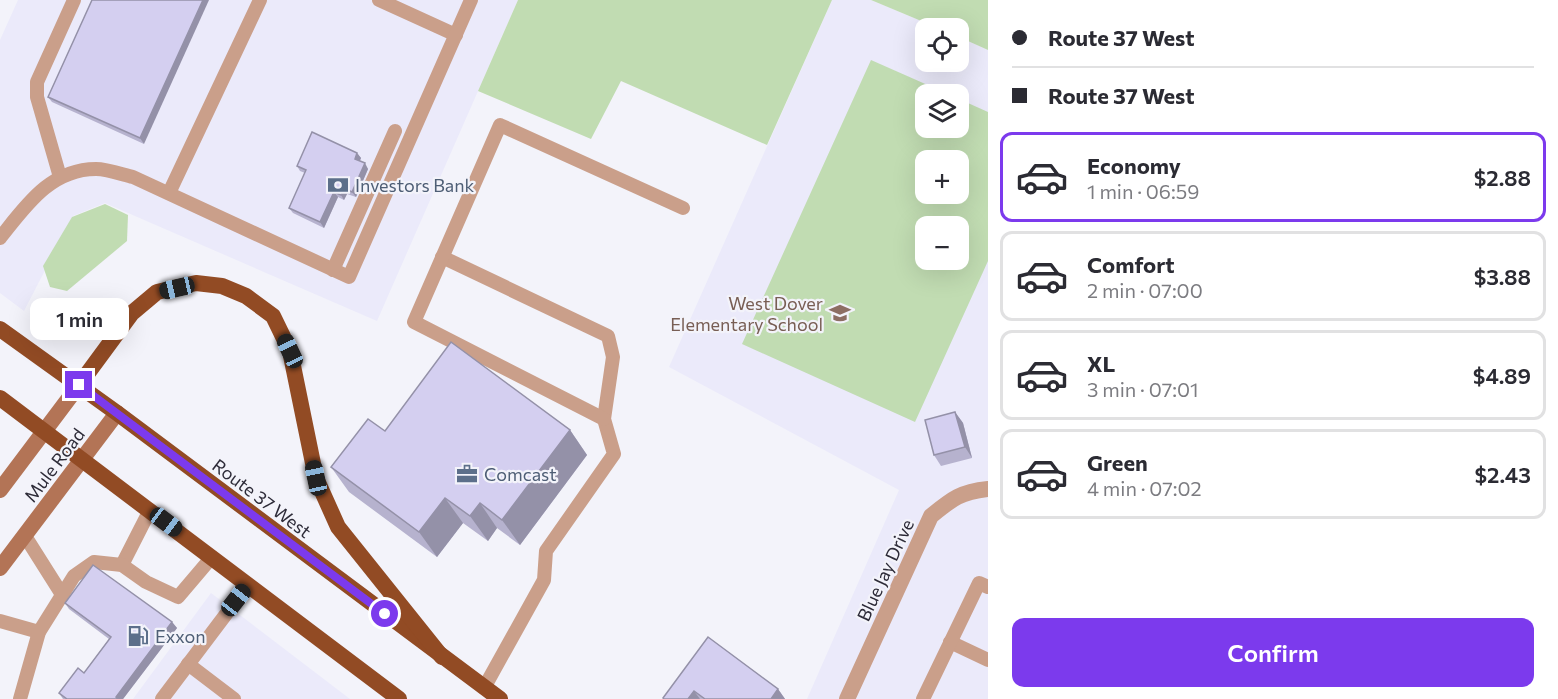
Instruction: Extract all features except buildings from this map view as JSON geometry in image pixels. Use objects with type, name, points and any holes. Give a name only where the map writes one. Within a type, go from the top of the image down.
[{"type":"highway","points":[[79,385],[132,313],[157,292],[196,283],[222,286],[246,296],[273,316],[290,351],[316,478],[338,528],[442,657]]},
{"type":"highway","name":"Route 37 West","points":[[0,329],[117,413],[500,699]]},
{"type":"highway","points":[[0,398],[399,699]]},
{"type":"main road","name":"Mule Road","points":[[0,490],[79,385]]},
{"type":"main road","name":"Mule Road","points":[[0,568],[117,413]]},
{"type":"street","name":"Blue Jay Drive","points":[[847,699],[932,516],[955,497],[967,491],[988,489]]},
{"type":"lane","points":[[60,177],[37,97],[37,82],[74,0]]},
{"type":"lane","points":[[169,193],[260,0]]},
{"type":"lane","points":[[379,0],[456,35]]},
{"type":"lane","points":[[0,238],[38,192],[60,177],[95,169],[133,177],[349,278],[471,0]]},
{"type":"lane","points":[[604,419],[414,322],[500,125],[683,208]]},
{"type":"lane","points":[[333,270],[395,131]]},
{"type":"lane","points":[[442,257],[608,336],[613,357],[604,419],[614,454],[546,551],[544,580],[484,688]]},
{"type":"lane","points":[[122,565],[150,510]]},
{"type":"lane","points":[[25,536],[61,593]]},
{"type":"lane","points":[[20,699],[39,632],[61,593],[74,576],[94,562],[122,565],[146,582],[178,597],[212,557]]},
{"type":"lane","points":[[923,699],[978,583],[988,587]]},
{"type":"lane","points":[[162,699],[248,585]]},
{"type":"lane","points":[[0,621],[39,632]]},
{"type":"lane","points":[[950,642],[988,660]]},
{"type":"lane","points":[[188,664],[234,699]]},
{"type":"shaded area","points":[[18,0],[518,0],[377,321],[105,203],[73,216],[24,311],[0,293],[0,40]]},
{"type":"shaded area","name":"West Dover Elementary School","points":[[832,0],[871,0],[915,18],[915,72],[969,72],[969,41],[988,50],[988,699],[807,699],[899,490],[669,367]]},
{"type":"shaded area","points":[[211,593],[350,699],[133,699]]},
{"type":"green space","points":[[518,0],[832,0],[767,145],[621,81],[591,139],[478,91]]},
{"type":"green space","points":[[871,0],[988,0],[988,50],[969,41],[969,18],[915,18]]},
{"type":"green space","points":[[871,60],[925,84],[915,84],[915,138],[969,138],[969,103],[988,112],[988,261],[915,422],[742,344]]},
{"type":"green space","points":[[105,204],[128,215],[127,241],[67,291],[50,287],[43,266],[72,217]]},
{"type":"place","name":"Investors Bank","points":[[338,185]]},
{"type":"place","name":"West Dover Elementary School","points":[[840,313]]},
{"type":"place","name":"Comcast","points":[[467,474]]},
{"type":"place","name":"Exxon","points":[[138,636]]},
{"type":"route","points":[[79,385],[385,614]]}]
